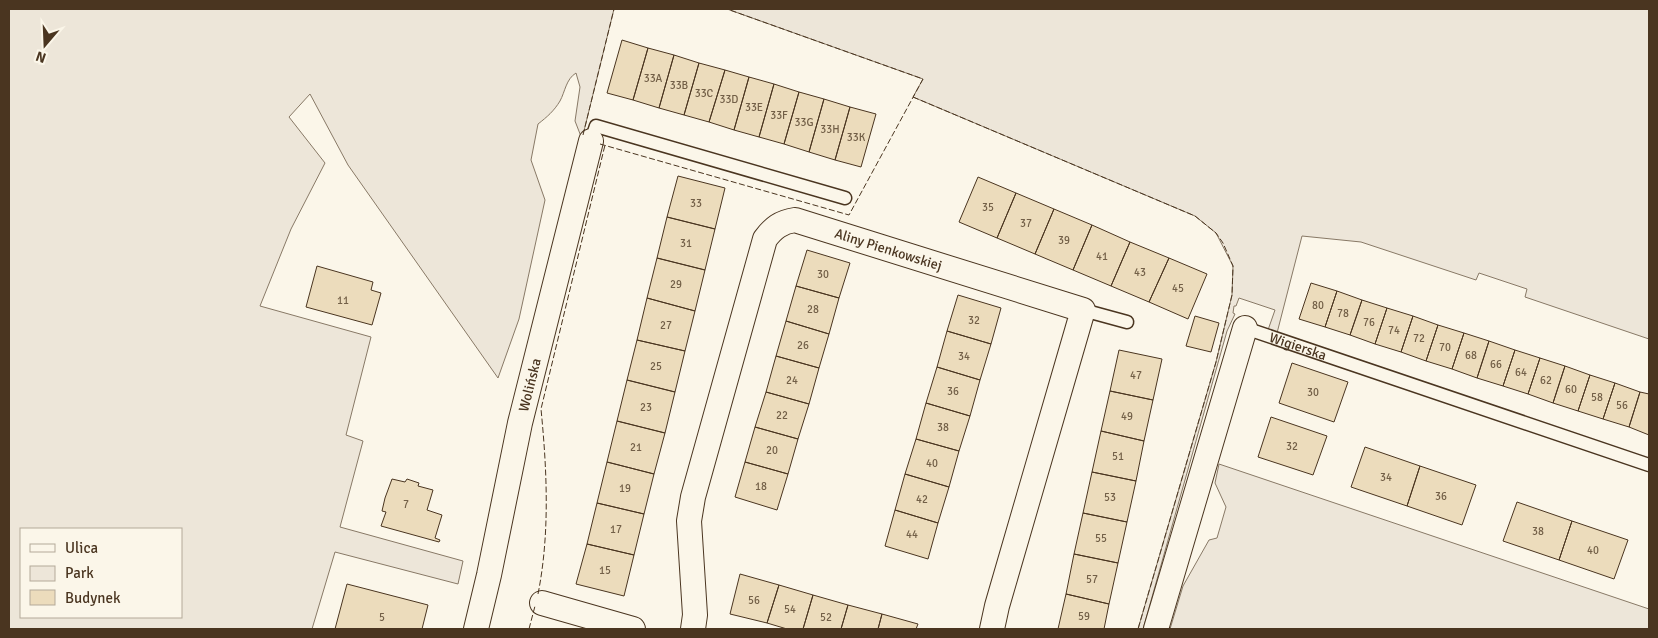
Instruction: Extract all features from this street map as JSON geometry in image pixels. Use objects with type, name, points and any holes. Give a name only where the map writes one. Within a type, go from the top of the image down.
[{"type":"street","name":"Wolińska","points":[[476,629],[490,575],[520,423],[591,141]]},
{"type":"street","name":"Aliny Pienkowskiej","points":[[693,629],[695,615],[690,508],[765,239],[772,230],[783,222],[795,220],[807,222],[1083,310]]},
{"type":"street","points":[[992,629],[997,606],[1083,310]]},
{"type":"street","name":"Wigierska","points":[[1156,629],[1245,328]]},
{"type":"street","points":[[542,602],[633,629]]},
{"type":"lane","points":[[591,141],[596,126],[845,198]]},
{"type":"lane","points":[[1083,310],[1127,322]]},
{"type":"lane","name":"Wigierska","points":[[1245,328],[1649,465]]},
{"type":"green space","points":[[9,9],[614,9],[582,139],[575,121],[580,87],[576,73],[568,82],[555,108],[538,124],[531,160],[545,200],[519,319],[498,378],[348,165],[310,94],[289,117],[325,163],[291,229],[260,306],[371,337],[346,435],[363,441],[340,527],[463,561],[458,584],[335,552],[312,629],[9,629]]},
{"type":"green space","points":[[727,9],[1649,9],[1649,339],[1525,297],[1527,289],[1479,273],[1476,280],[1361,242],[1302,236],[1277,333],[1268,330],[1275,310],[1239,298],[1236,306],[1234,306],[1233,313],[1235,314],[1227,331],[1143,629],[1138,629],[1216,362],[1232,295],[1233,266],[1216,233],[1195,216],[913,97],[923,79]]},
{"type":"green space","points":[[1219,464],[1649,609],[1649,629],[1170,629],[1183,586],[1209,540],[1217,538],[1226,507],[1215,483]]},
{"type":"building","points":[[622,40],[648,48],[633,100],[607,93]]},
{"type":"building","points":[[648,48],[674,55],[659,108],[633,100]]},
{"type":"building","points":[[674,55],[699,63],[684,115],[659,108]]},
{"type":"building","points":[[699,63],[725,70],[709,122],[684,115]]},
{"type":"building","points":[[725,70],[749,77],[734,130],[709,122]]},
{"type":"building","points":[[749,77],[774,84],[759,137],[734,130]]},
{"type":"building","points":[[774,84],[799,92],[784,144],[759,137]]},
{"type":"building","points":[[799,92],[824,99],[809,152],[784,144]]},
{"type":"building","points":[[824,99],[850,107],[835,160],[809,152]]},
{"type":"building","points":[[850,107],[876,114],[861,167],[835,160]]},
{"type":"building","points":[[678,176],[725,188],[715,229],[667,217]]},
{"type":"building","points":[[978,177],[1016,193],[997,238],[959,222]]},
{"type":"building","points":[[1016,193],[1054,209],[1035,254],[997,238]]},
{"type":"building","points":[[1054,209],[1092,225],[1073,270],[1035,254]]},
{"type":"building","points":[[667,217],[715,229],[705,270],[657,258]]},
{"type":"building","points":[[1092,225],[1130,242],[1111,286],[1073,270]]},
{"type":"building","points":[[1130,242],[1169,258],[1149,302],[1111,286]]},
{"type":"building","points":[[807,250],[850,263],[839,298],[796,286]]},
{"type":"building","points":[[657,258],[705,270],[695,311],[647,298]]},
{"type":"building","points":[[1169,258],[1207,274],[1188,319],[1149,302]]},
{"type":"building","points":[[317,266],[373,282],[371,290],[381,293],[372,325],[306,307]]},
{"type":"building","points":[[1311,283],[1337,291],[1325,327],[1299,319]]},
{"type":"building","points":[[796,286],[839,298],[829,334],[786,321]]},
{"type":"building","points":[[1337,291],[1362,300],[1350,335],[1325,327]]},
{"type":"building","points":[[958,295],[1001,308],[991,344],[947,331]]},
{"type":"building","points":[[647,298],[695,311],[685,351],[637,340]]},
{"type":"building","points":[[1362,300],[1387,308],[1375,344],[1350,335]]},
{"type":"building","points":[[1387,308],[1413,316],[1401,352],[1375,344]]},
{"type":"building","points":[[1195,316],[1219,323],[1211,352],[1186,346]]},
{"type":"building","points":[[1413,316],[1438,325],[1426,361],[1401,352]]},
{"type":"building","points":[[786,321],[829,334],[819,368],[776,356]]},
{"type":"building","points":[[1438,325],[1464,333],[1452,369],[1426,361]]},
{"type":"building","points":[[947,331],[991,344],[980,380],[937,367]]},
{"type":"building","points":[[1464,333],[1489,341],[1477,378],[1452,369]]},
{"type":"building","points":[[637,340],[685,351],[675,392],[627,380]]},
{"type":"building","points":[[1489,341],[1515,350],[1503,386],[1477,378]]},
{"type":"building","points":[[1119,350],[1162,359],[1153,400],[1110,391]]},
{"type":"building","points":[[1515,350],[1540,358],[1528,394],[1503,386]]},
{"type":"building","points":[[776,356],[819,368],[809,404],[766,392]]},
{"type":"building","points":[[1540,358],[1565,366],[1553,403],[1528,394]]},
{"type":"building","points":[[1292,363],[1348,382],[1334,422],[1279,403]]},
{"type":"building","points":[[1565,366],[1590,375],[1578,411],[1553,403]]},
{"type":"building","points":[[937,367],[980,380],[970,416],[926,403]]},
{"type":"building","points":[[1590,375],[1615,383],[1603,419],[1578,411]]},
{"type":"building","points":[[627,380],[675,392],[665,433],[617,421]]},
{"type":"building","points":[[1615,383],[1640,392],[1629,427],[1603,419]]},
{"type":"building","points":[[1110,391],[1153,400],[1144,441],[1101,431]]},
{"type":"building","points":[[766,392],[809,404],[798,439],[755,427]]},
{"type":"building","points":[[1640,392],[1649,394],[1649,435],[1629,427]]},
{"type":"building","points":[[926,403],[970,416],[959,451],[916,439]]},
{"type":"building","points":[[1271,417],[1327,436],[1313,475],[1258,457]]},
{"type":"building","points":[[617,421],[665,433],[654,474],[607,462]]},
{"type":"building","points":[[755,427],[798,439],[788,474],[745,462]]},
{"type":"building","points":[[1101,431],[1144,441],[1136,481],[1092,472]]},
{"type":"building","points":[[916,439],[959,451],[949,487],[905,474]]},
{"type":"building","points":[[1365,447],[1420,466],[1407,506],[1351,487]]},
{"type":"building","points":[[607,462],[654,474],[644,514],[597,503]]},
{"type":"building","points":[[745,462],[788,474],[777,510],[735,497]]},
{"type":"building","points":[[1420,466],[1476,485],[1462,525],[1407,506]]},
{"type":"building","points":[[1092,472],[1136,481],[1127,522],[1083,513]]},
{"type":"building","points":[[905,474],[949,487],[938,523],[895,510]]},
{"type":"building","points":[[392,479],[405,482],[407,479],[419,483],[418,486],[433,490],[427,510],[442,515],[435,538],[440,540],[439,542],[381,526],[386,512],[382,511],[385,498]]},
{"type":"building","points":[[1517,502],[1572,521],[1559,560],[1503,541]]},
{"type":"building","points":[[597,503],[644,514],[634,555],[587,544]]},
{"type":"building","points":[[895,510],[938,523],[928,559],[885,546]]},
{"type":"building","points":[[1083,513],[1127,522],[1118,563],[1074,554]]},
{"type":"building","points":[[1572,521],[1628,540],[1614,579],[1559,560]]},
{"type":"building","points":[[587,544],[634,555],[624,596],[576,584]]},
{"type":"building","points":[[1074,554],[1118,563],[1109,604],[1066,594]]},
{"type":"building","points":[[740,574],[779,585],[767,623],[730,614]]},
{"type":"building","points":[[347,584],[428,605],[422,629],[335,629]]},
{"type":"building","points":[[779,585],[813,595],[803,629],[787,629],[767,623]]},
{"type":"building","points":[[1066,594],[1109,604],[1104,629],[1058,629]]},
{"type":"building","points":[[813,595],[848,605],[841,629],[803,629]]},
{"type":"building","points":[[848,605],[882,614],[878,629],[841,629]]},
{"type":"building","points":[[882,614],[918,624],[916,629],[878,629]]},
{"type":"fence","points":[[583,135],[614,9]]},
{"type":"fence","points":[[600,144],[849,215],[923,79],[727,9]]},
{"type":"fence","points":[[913,97],[1195,216],[1216,233],[1223,243],[1233,266],[1232,295],[1216,362],[1138,629]]},
{"type":"fence","points":[[538,594],[546,525],[545,455],[541,409],[605,145]]},
{"type":"fence","points":[[529,629],[535,606]]}]
